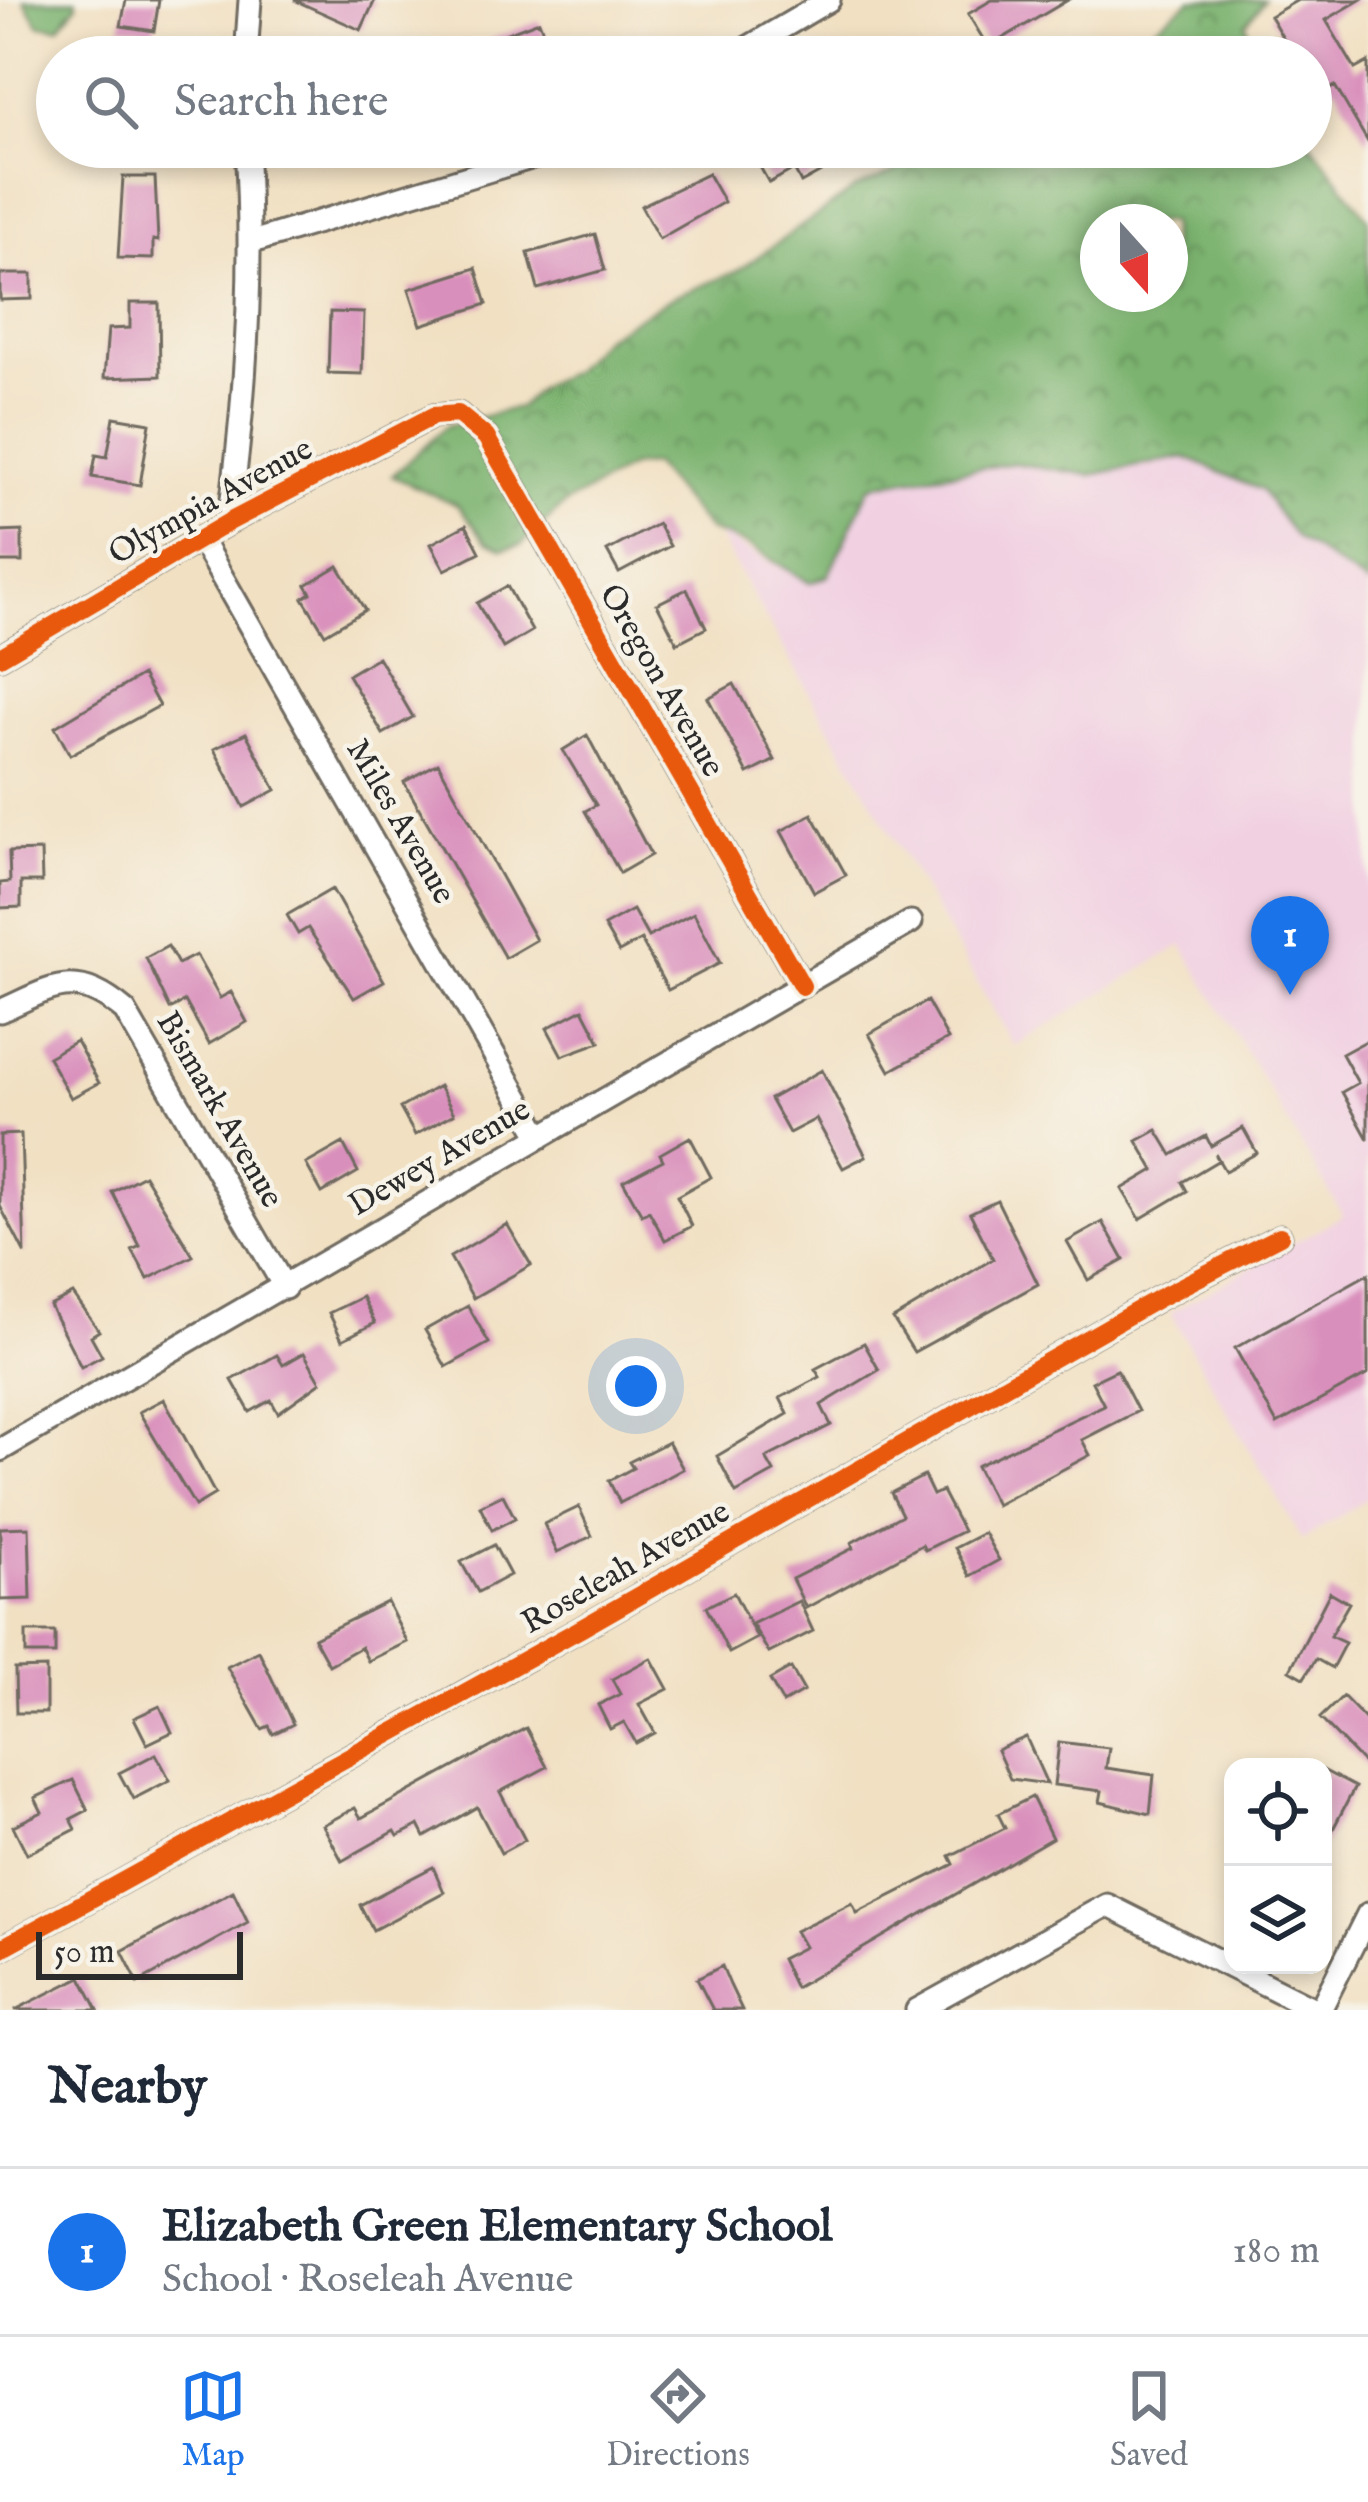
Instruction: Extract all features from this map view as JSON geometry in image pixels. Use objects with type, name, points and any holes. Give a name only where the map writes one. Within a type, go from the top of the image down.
[{"type":"street","points":[[247,36],[250,0]]},
{"type":"street","points":[[768,36],[829,0]]},
{"type":"street","points":[[229,521],[241,435],[252,242],[248,168]]},
{"type":"street","points":[[252,242],[497,168]]},
{"type":"street","name":"Olympia Avenue","points":[[0,657],[229,521],[433,416],[458,414]]},
{"type":"street","name":"Oregon Avenue","points":[[458,414],[486,437],[802,986]]},
{"type":"street","name":"Miles Avenue","points":[[201,541],[541,1137]]},
{"type":"street","name":"Dewey Avenue","points":[[0,1450],[911,922]]},
{"type":"street","name":"Bismark Avenue","points":[[0,1011],[61,985],[80,983],[125,1011],[285,1288]]},
{"type":"street","name":"Roseleah Avenue","points":[[0,1949],[562,1639],[1159,1298],[1280,1236]]},
{"type":"street","points":[[917,2010],[1107,1904],[1318,2010],[1368,1914]]},
{"type":"shaded area","points":[[1185,457],[1261,490],[1295,537],[1368,585],[1368,1498],[1302,1540],[1170,1313],[1343,1215],[1182,945],[1014,1046],[717,534],[810,583],[828,576],[870,487],[880,483],[1014,463],[1090,475]]},
{"type":"green space","points":[[24,0],[76,0],[77,5],[59,27],[39,25]]},
{"type":"green space","points":[[1191,0],[1264,0],[1246,24],[1250,36],[1143,36]]},
{"type":"green space","points":[[903,168],[1330,168],[1368,218],[1368,585],[1295,537],[1261,490],[1185,457],[1090,475],[1014,463],[880,483],[870,487],[828,576],[810,583],[746,544],[709,531],[653,465],[633,466],[565,504],[521,545],[503,549],[486,541],[457,505],[392,476],[446,426],[520,407],[540,387],[572,371],[604,337],[673,297],[736,272],[856,188]]},
{"type":"building","points":[[126,0],[159,0],[154,31],[121,26]]},
{"type":"building","points":[[294,0],[375,0],[361,30]]},
{"type":"building","points":[[992,0],[1068,0],[1007,36],[981,36],[968,14]]},
{"type":"building","points":[[1298,0],[1360,0],[1326,20],[1355,69],[1368,62],[1368,142],[1332,88],[1332,36],[1282,36],[1270,16]]},
{"type":"building","points":[[539,21],[545,36],[499,36]]},
{"type":"building","points":[[761,168],[819,168],[821,172],[801,183],[794,169],[769,183]]},
{"type":"building","points":[[708,174],[724,202],[659,239],[641,206]]},
{"type":"building","points":[[123,177],[155,177],[158,241],[153,240],[153,259],[118,258]]},
{"type":"building","points":[[595,234],[605,270],[538,289],[528,253]]},
{"type":"building","points":[[476,268],[487,304],[421,325],[409,289]]},
{"type":"building","points":[[0,274],[32,274],[32,299],[0,300]]},
{"type":"building","points":[[130,303],[159,303],[160,376],[104,378],[108,329],[130,328]]},
{"type":"building","points":[[330,312],[364,313],[362,374],[328,373]]},
{"type":"building","points":[[114,417],[150,423],[140,485],[92,477],[96,455],[107,457]]},
{"type":"building","points":[[658,524],[670,546],[619,573],[607,551]]},
{"type":"building","points":[[466,525],[480,552],[445,570],[431,544]]},
{"type":"building","points":[[22,531],[22,562],[0,562],[0,532]]},
{"type":"building","points":[[338,566],[365,610],[325,634],[303,598],[311,593],[306,585]]},
{"type":"building","points":[[507,586],[532,631],[503,648],[477,603]]},
{"type":"building","points":[[687,589],[706,628],[677,643],[657,604]]},
{"type":"building","points":[[378,657],[413,717],[383,734],[348,675]]},
{"type":"building","points":[[142,675],[159,706],[70,755],[55,727]]},
{"type":"building","points":[[734,684],[775,760],[748,774],[708,698]]},
{"type":"building","points":[[246,733],[276,790],[244,807],[214,749]]},
{"type":"building","points":[[587,735],[651,855],[620,873],[585,811],[596,805],[563,750]]},
{"type":"building","points":[[438,763],[536,940],[505,958],[404,782]]},
{"type":"building","points":[[812,814],[846,875],[814,892],[781,831]]},
{"type":"building","points":[[41,851],[42,882],[21,882],[21,907],[0,908],[0,883],[10,882],[9,852]]},
{"type":"building","points":[[332,889],[384,981],[354,998],[308,928],[298,934],[287,915]]},
{"type":"building","points":[[633,910],[648,937],[694,913],[720,963],[668,990],[641,940],[619,952],[604,926]]},
{"type":"building","points":[[168,946],[178,964],[196,955],[220,998],[231,992],[247,1022],[209,1044],[185,1001],[170,1009],[146,958]]},
{"type":"building","points":[[927,1001],[948,1039],[890,1071],[869,1034]]},
{"type":"building","points":[[583,1009],[600,1042],[562,1056],[547,1028]]},
{"type":"building","points":[[1368,1040],[1368,1139],[1342,1092],[1358,1083],[1342,1054]]},
{"type":"building","points":[[76,1041],[99,1083],[71,1098],[48,1057]]},
{"type":"building","points":[[822,1070],[866,1156],[843,1168],[816,1119],[789,1133],[770,1099]]},
{"type":"building","points":[[439,1086],[454,1114],[415,1135],[400,1108]]},
{"type":"building","points":[[1243,1128],[1257,1153],[1225,1171],[1219,1160],[1182,1182],[1187,1191],[1140,1219],[1122,1189],[1154,1170],[1137,1141],[1157,1130],[1172,1155],[1206,1136],[1211,1146]]},
{"type":"building","points":[[21,1134],[25,1254],[0,1206],[0,1135]]},
{"type":"building","points":[[690,1137],[711,1177],[677,1196],[692,1226],[665,1240],[649,1211],[642,1215],[623,1181],[663,1160],[660,1154]]},
{"type":"building","points":[[343,1143],[358,1172],[322,1193],[306,1164]]},
{"type":"building","points":[[144,1175],[193,1256],[148,1279],[132,1250],[140,1246],[112,1192]]},
{"type":"building","points":[[997,1200],[1038,1284],[914,1352],[893,1319],[993,1259],[970,1213]]},
{"type":"building","points":[[1103,1222],[1124,1260],[1088,1280],[1067,1242]]},
{"type":"building","points":[[507,1224],[531,1265],[473,1298],[450,1257]]},
{"type":"building","points":[[1368,1274],[1368,1374],[1277,1424],[1235,1348]]},
{"type":"building","points":[[73,1294],[99,1331],[91,1336],[102,1356],[81,1367],[50,1306]]},
{"type":"building","points":[[362,1297],[375,1323],[342,1340],[329,1313]]},
{"type":"building","points":[[468,1306],[489,1343],[446,1367],[425,1330]]},
{"type":"building","points":[[864,1343],[879,1370],[821,1405],[831,1425],[766,1458],[774,1472],[736,1493],[717,1456],[788,1414],[780,1398],[820,1377],[815,1369]]},
{"type":"building","points":[[304,1353],[321,1382],[278,1413],[271,1400],[250,1412],[232,1380],[277,1355],[283,1365]]},
{"type":"building","points":[[1117,1370],[1138,1411],[1082,1440],[1090,1455],[996,1505],[976,1466],[1104,1405],[1092,1382]]},
{"type":"building","points":[[164,1399],[215,1494],[195,1506],[139,1412]]},
{"type":"building","points":[[668,1442],[683,1469],[620,1503],[609,1481],[633,1468],[629,1462]]},
{"type":"building","points":[[924,1476],[933,1495],[942,1491],[963,1531],[925,1550],[922,1545],[806,1608],[792,1579],[853,1548],[851,1543],[902,1515],[891,1493]]},
{"type":"building","points":[[503,1495],[515,1518],[492,1530],[480,1506]]},
{"type":"building","points":[[579,1507],[592,1536],[557,1552],[544,1524]]},
{"type":"building","points":[[29,1527],[31,1599],[0,1600],[0,1528]]},
{"type":"building","points":[[984,1533],[999,1560],[970,1576],[955,1548]]},
{"type":"building","points":[[494,1545],[510,1575],[478,1592],[461,1562]]},
{"type":"building","points":[[1330,1592],[1349,1603],[1330,1636],[1345,1643],[1332,1668],[1316,1659],[1304,1678],[1290,1670]]},
{"type":"building","points":[[734,1593],[757,1638],[729,1653],[706,1607]]},
{"type":"building","points":[[799,1601],[813,1631],[769,1653],[752,1624]]},
{"type":"building","points":[[387,1602],[407,1642],[368,1661],[361,1647],[329,1665],[314,1638]]},
{"type":"building","points":[[26,1632],[55,1632],[55,1654],[26,1654]]},
{"type":"building","points":[[259,1651],[293,1724],[273,1734],[269,1726],[262,1729],[227,1667]]},
{"type":"building","points":[[651,1658],[668,1689],[639,1704],[655,1733],[636,1743],[624,1722],[610,1729],[598,1705],[620,1694],[612,1679]]},
{"type":"building","points":[[46,1668],[46,1713],[16,1713],[15,1669]]},
{"type":"building","points":[[791,1668],[804,1691],[783,1703],[770,1680]]},
{"type":"building","points":[[1343,1696],[1368,1722],[1368,1768],[1320,1718]]},
{"type":"building","points":[[160,1706],[172,1732],[147,1744],[134,1718]]},
{"type":"building","points":[[526,1728],[547,1767],[500,1792],[525,1840],[501,1853],[477,1807],[425,1837],[419,1825],[398,1836],[395,1831],[342,1861],[323,1825],[355,1808],[361,1818]]},
{"type":"building","points":[[1026,1737],[1047,1784],[1010,1779],[997,1750]]},
{"type":"building","points":[[1059,1742],[1109,1748],[1106,1768],[1154,1775],[1150,1814],[1100,1802],[1102,1791],[1054,1785]]},
{"type":"building","points":[[156,1754],[170,1780],[133,1799],[119,1773]]},
{"type":"building","points":[[1332,1775],[1355,1787],[1332,1831]]},
{"type":"building","points":[[73,1780],[88,1810],[71,1819],[76,1829],[27,1854],[13,1826],[42,1812],[35,1798]]},
{"type":"building","points":[[1032,1797],[1052,1838],[795,1988],[781,1959],[804,1947],[795,1931],[852,1903],[857,1913],[954,1864],[950,1856],[1005,1828],[998,1814]]},
{"type":"building","points":[[433,1867],[444,1892],[373,1930],[360,1905]]},
{"type":"building","points":[[233,1891],[248,1922],[138,1983],[122,1951]]},
{"type":"building","points":[[722,1966],[742,2010],[713,2010],[697,1979]]},
{"type":"building","points":[[81,1977],[98,2010],[15,2010]]},
{"type":"cycle path","points":[[0,657],[229,522],[433,416],[458,414],[486,437],[802,986]]},
{"type":"cycle path","points":[[0,1949],[582,1628],[1159,1298],[1280,1236]]},
{"type":"place","name":"Elizabeth Green Elementary School","points":[[1290,995]]}]
